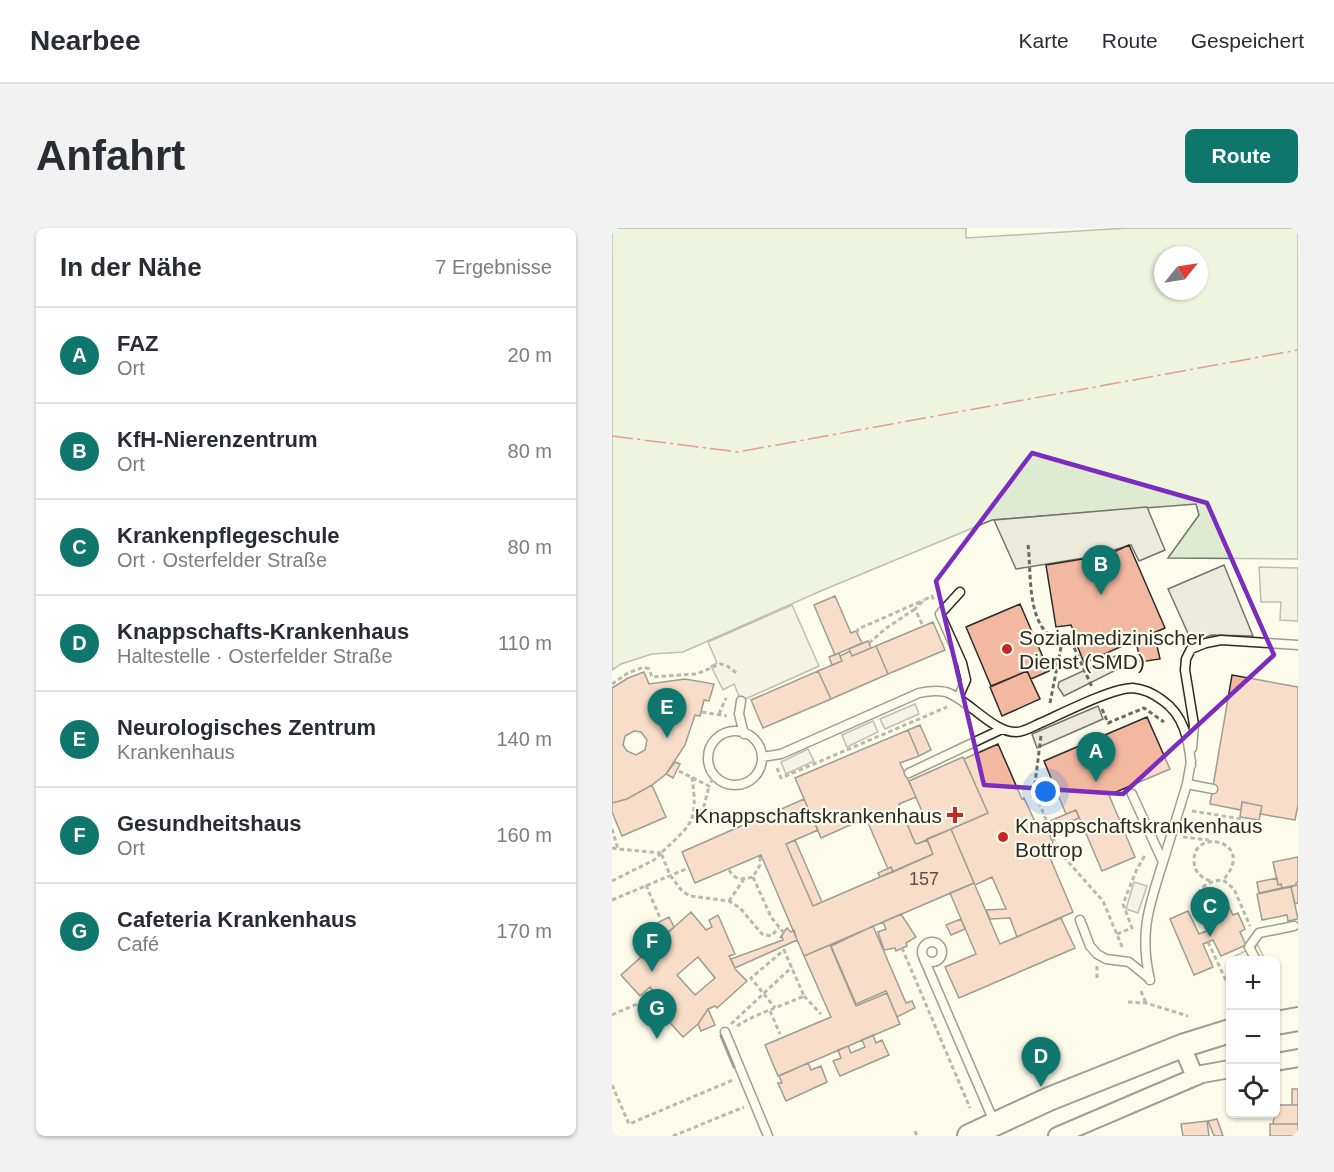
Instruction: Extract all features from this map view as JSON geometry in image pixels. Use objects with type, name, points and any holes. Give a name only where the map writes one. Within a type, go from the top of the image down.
[{"type":"main road","points":[[1280,1022],[1298,1018]]},
{"type":"main road","points":[[969,1136],[1049,1099],[1226,1031]]},
{"type":"street","points":[[1182,1047],[1195,1077]]},
{"type":"street","points":[[1280,1061],[1298,1058]]},
{"type":"street","points":[[1057,1136],[1195,1077],[1226,1071]]},
{"type":"lane","points":[[958,698],[966,680],[962,663],[940,614],[960,592]]},
{"type":"lane","points":[[1080,920],[1090,946],[1097,954],[1106,959],[1129,962],[1150,980],[1144,946],[1146,918],[1191,765],[1194,725],[1185,670],[1186,659],[1191,649],[1221,640],[1298,645]]},
{"type":"lane","points":[[767,756],[781,754],[919,693],[939,691],[958,698],[1002,729],[1018,732],[1097,698],[1132,688],[1152,694],[1168,704],[1182,723],[1189,742],[1191,765]]},
{"type":"lane","points":[[741,700],[739,714],[744,734]]},
{"type":"lane","points":[[909,773],[1002,729]]},
{"type":"lane","points":[[731,732],[744,734],[757,743],[767,756],[752,779],[740,785],[722,782],[714,776],[708,758],[712,743],[719,736],[731,732]]},
{"type":"lane","points":[[1186,784],[1213,789]]},
{"type":"lane","points":[[1132,794],[1163,862]]},
{"type":"lane","points":[[1254,956],[1250,947],[1259,933],[1294,926]]},
{"type":"lane","points":[[931,974],[934,963],[940,959],[943,952],[937,943],[930,942],[924,946],[922,952],[924,959],[995,1124]]},
{"type":"lane","points":[[924,959],[934,963]]},
{"type":"lane","points":[[725,1032],[768,1136]]},
{"type":"path","points":[[1028,544],[1031,568],[1030,591],[1034,607],[1047,633],[1052,639],[1062,642]]},
{"type":"path","points":[[857,633],[858,629],[932,596],[940,614]]},
{"type":"path","points":[[869,643],[924,600]]},
{"type":"path","points":[[915,609],[922,624]]},
{"type":"path","points":[[1073,632],[1068,634],[1062,642],[1046,720],[1041,730],[1034,791],[1056,845],[1071,866],[1103,901],[1146,1003]]},
{"type":"path","points":[[1068,634],[1108,723],[1144,708],[1165,723],[1168,728]]},
{"type":"path","points":[[612,684],[644,667],[649,669],[649,678],[697,674],[720,664],[726,665],[738,674]]},
{"type":"path","points":[[719,714],[726,698]]},
{"type":"path","points":[[767,756],[781,778],[951,705],[958,698]]},
{"type":"path","points":[[679,771],[709,786]]},
{"type":"path","points":[[612,881],[654,860],[661,853],[704,806],[714,776]]},
{"type":"path","points":[[692,777],[695,800],[693,820]]},
{"type":"path","points":[[1179,809],[1242,819],[1242,817]]},
{"type":"path","points":[[612,829],[618,849]]},
{"type":"path","points":[[1171,835],[1214,841],[1227,845],[1234,863],[1223,880],[1210,881],[1204,879],[1195,869],[1194,856],[1202,845],[1214,841]]},
{"type":"path","points":[[1117,934],[1132,928],[1123,904],[1136,870],[1155,844]]},
{"type":"path","points":[[612,848],[661,853]]},
{"type":"path","points":[[661,853],[675,884],[690,896],[729,901],[740,908],[762,934],[771,936],[779,928]]},
{"type":"path","points":[[753,878],[760,865],[760,857]]},
{"type":"path","points":[[612,900],[686,868]]},
{"type":"path","points":[[729,870],[732,875],[744,879],[753,878]]},
{"type":"path","points":[[1228,875],[1229,885]]},
{"type":"path","points":[[753,878],[771,917],[784,933]]},
{"type":"path","points":[[729,901],[744,879]]},
{"type":"path","points":[[1204,879],[1204,886]]},
{"type":"path","points":[[1223,880],[1237,895],[1255,939]]},
{"type":"path","points":[[1207,930],[1198,904],[1198,897],[1210,881]]},
{"type":"path","points":[[646,885],[660,918]]},
{"type":"path","points":[[1208,942],[1226,980]]},
{"type":"path","points":[[902,948],[970,1108]]},
{"type":"path","points":[[775,1008],[751,978],[784,950],[804,996],[821,1014]]},
{"type":"path","points":[[725,1032],[733,1021],[792,967]]},
{"type":"path","points":[[725,1032],[749,1018],[804,996]]},
{"type":"path","points":[[612,1015],[646,1000]]},
{"type":"path","points":[[1128,1002],[1146,1003],[1188,1016]]},
{"type":"path","points":[[770,1011],[780,1034]]},
{"type":"path","points":[[612,1085],[629,1124],[742,1076]]},
{"type":"path","points":[[674,1136],[753,1102]]},
{"type":"path","points":[[915,1131],[917,1136]]},
{"type":"highlighted area","points":[[1032,453],[1207,503],[1274,655],[1123,794],[984,785],[936,581]]},
{"type":"green space","points":[[612,228],[966,228],[966,238],[1127,228],[1298,228],[1298,559],[1168,558],[1199,515],[1196,504],[992,520],[823,590],[683,652],[652,654],[621,664],[612,670]]},
{"type":"shaded area","points":[[1147,507],[1165,550],[1139,561],[1131,545],[1090,557],[1016,569],[994,520]]},
{"type":"shaded area","points":[[1224,565],[1253,636],[1211,635],[1197,641],[1191,640],[1168,589]]},
{"type":"shaded area","points":[[1259,567],[1298,568],[1298,621],[1280,620],[1281,602],[1261,602]]},
{"type":"shaded area","points":[[792,605],[819,666],[741,701],[734,684],[723,690],[711,666],[717,663],[708,642]]},
{"type":"shaded area","points":[[1120,654],[1126,665],[1064,696],[1058,687],[1059,682]]},
{"type":"shaded area","points":[[915,704],[919,714],[885,729],[880,719]]},
{"type":"shaded area","points":[[1098,706],[1103,719],[1037,748],[1032,734]]},
{"type":"shaded area","points":[[873,721],[878,732],[847,747],[842,735]]},
{"type":"shaded area","points":[[808,749],[814,761],[786,774],[781,762]]},
{"type":"shaded area","points":[[1134,882],[1147,886],[1138,913],[1126,909]]},
{"type":"shaded area","points":[[1258,945],[1263,956],[1235,956]]},
{"type":"building","points":[[1129,545],[1165,628],[1151,634],[1155,637],[1160,659],[1140,662],[1136,640],[1084,663],[1071,625],[1056,627],[1046,565],[1107,555]]},
{"type":"building","points":[[835,596],[851,633],[856,631],[862,643],[835,655],[814,605]]},
{"type":"building","name":"Sozialmedizinischer Dienst (SMD)","points":[[1020,604],[1049,671],[1031,679],[1027,671],[991,686],[966,627]]},
{"type":"building","points":[[933,622],[945,650],[888,674],[876,646]]},
{"type":"building","points":[[868,641],[871,648],[852,656],[849,649]]},
{"type":"building","points":[[876,646],[888,674],[831,699],[818,671],[842,661],[840,656],[850,651],[852,656]]},
{"type":"building","points":[[839,653],[842,661],[832,665],[829,657]]},
{"type":"building","points":[[818,671],[831,699],[763,728],[751,700]]},
{"type":"building","points":[[1027,671],[1040,699],[1002,716],[990,687]]},
{"type":"building","points":[[644,672],[649,684],[685,679],[714,684],[709,701],[704,700],[700,716],[695,715],[685,745],[666,774],[627,799],[612,803],[612,688]],"holes":[[[634,731],[641,732],[647,740],[645,750],[636,755],[627,751],[623,745],[625,736]]]},
{"type":"building","points":[[1232,675],[1298,687],[1298,805],[1295,820],[1260,814],[1262,806],[1242,802],[1241,810],[1210,804]]},
{"type":"building","points":[[1147,717],[1170,769],[1109,795],[1135,857],[1102,871],[1076,810],[1066,814],[1044,761]]},
{"type":"building","points":[[920,725],[931,750],[919,756],[908,730]]},
{"type":"building","points":[[908,730],[919,756],[900,763],[916,797],[899,804],[915,843],[927,840],[933,854],[893,872],[891,867],[888,869],[866,818],[821,838],[795,778]]},
{"type":"building","name":"Knappschaftskrankenhaus Bottrop","points":[[998,744],[1022,799],[1024,798],[1037,826],[1045,823],[1053,843],[1045,846],[1073,912],[1017,937],[1010,918],[990,919],[986,910],[1006,909],[992,877],[975,885],[951,829],[988,813],[964,759]]},
{"type":"building","points":[[963,757],[988,813],[915,843],[907,824],[908,821],[923,814],[909,781]]},
{"type":"building","points":[[675,762],[680,764],[673,778],[666,774]]},
{"type":"building","points":[[652,785],[666,817],[622,836],[612,812],[612,803],[627,799]]},
{"type":"building","points":[[804,799],[818,830],[786,844],[813,906],[933,854],[927,839],[951,829],[974,883],[804,956],[761,855],[695,883],[682,852],[741,826],[739,821],[747,817],[750,823]]},
{"type":"building","points":[[1242,802],[1262,806],[1259,820],[1240,817]]},
{"type":"building","points":[[1076,810],[1079,818],[1048,831],[1045,823]]},
{"type":"building","points":[[795,840],[822,902],[813,906],[786,844]]},
{"type":"building","points":[[1298,857],[1298,882],[1296,885],[1282,888],[1281,884],[1278,885],[1273,862]]},
{"type":"building","points":[[891,867],[893,872],[880,877],[878,873]]},
{"type":"building","points":[[1277,878],[1278,885],[1281,884],[1282,888],[1259,893],[1257,882]]},
{"type":"building","points":[[974,883],[1000,944],[1061,918],[1075,948],[959,998],[945,967],[976,954],[950,893]]},
{"type":"building","points":[[1298,885],[1298,903],[1295,904],[1291,887]]},
{"type":"building","points":[[1291,887],[1298,919],[1288,921],[1287,915],[1262,920],[1257,894]]},
{"type":"building","points":[[1227,903],[1233,915],[1238,913],[1245,929],[1240,932],[1246,945],[1221,956],[1213,940],[1203,944],[1213,967],[1194,975],[1170,919],[1188,911],[1199,934],[1209,930],[1202,913]]},
{"type":"building","points":[[691,912],[706,930],[712,927],[709,920],[718,915],[735,954],[729,956],[736,970],[747,981],[717,1008],[715,1006],[708,1009],[698,1024],[683,1037],[653,1004],[650,1005],[653,1003],[651,993],[654,992],[650,987],[640,996],[621,975]],"holes":[[[698,957],[715,978],[695,995],[677,975]]]},
{"type":"building","points":[[901,914],[916,937],[906,943],[907,946],[896,951],[895,948],[884,950],[878,932],[886,929],[883,922]]},
{"type":"building","points":[[669,917],[674,927],[661,938],[655,924]]},
{"type":"building","points":[[961,919],[965,929],[951,935],[946,925]]},
{"type":"building","points":[[873,926],[906,1003],[912,1001],[915,1008],[897,1017],[886,991],[856,1004],[831,946]]},
{"type":"building","points":[[787,928],[791,932],[794,930],[797,940],[735,968],[731,959],[783,940],[782,937],[780,938]]},
{"type":"building","points":[[830,945],[856,1006],[887,993],[900,1024],[778,1076],[765,1045],[831,1017],[804,956]]},
{"type":"building","points":[[708,1009],[715,1025],[701,1031],[698,1024]]},
{"type":"building","points":[[873,1035],[876,1043],[882,1040],[889,1055],[840,1076],[833,1061],[841,1058],[838,1050],[848,1046],[851,1053],[865,1047],[862,1040]]},
{"type":"building","points":[[808,1063],[811,1070],[821,1066],[827,1082],[786,1101],[778,1083],[782,1083],[779,1076]]},
{"type":"building","points":[[1292,1089],[1298,1089],[1298,1105],[1292,1105]]},
{"type":"building","points":[[1280,1105],[1298,1105],[1298,1124],[1273,1124],[1274,1118],[1280,1118]]},
{"type":"building","points":[[1217,1119],[1223,1136],[1214,1136],[1208,1121]]},
{"type":"building","points":[[1207,1121],[1209,1136],[1183,1136],[1181,1124]]},
{"type":"building","points":[[1270,1124],[1298,1124],[1298,1136],[1270,1136]]},
{"type":"wall","points":[[721,1036],[734,1067]]},
{"type":"power","points":[[612,436],[738,452],[1298,350]]},
{"type":"place","name":"KfH-Nierenzentrum","points":[[1101,595]]},
{"type":"place","name":"Sozialmedizinischer Dienst (SMD)","points":[[1007,649]]},
{"type":"place","name":"Neurologisches Zentrum","points":[[667,738]]},
{"type":"place","name":"FAZ","points":[[1096,782]]},
{"type":"place","name":"Knappschaftskrankenhaus","points":[[955,815]]},
{"type":"place","name":"Knappschaftskrankenhaus Bottrop","points":[[1003,837]]},
{"type":"place","name":"Krankenpflegeschule","points":[[1210,937]]},
{"type":"place","name":"Gesundheitshaus","points":[[652,972]]},
{"type":"place","name":"Cafeteria Krankenhaus","points":[[657,1039]]},
{"type":"place","name":"Knappschafts-Krankenhaus","points":[[1041,1087]]}]
